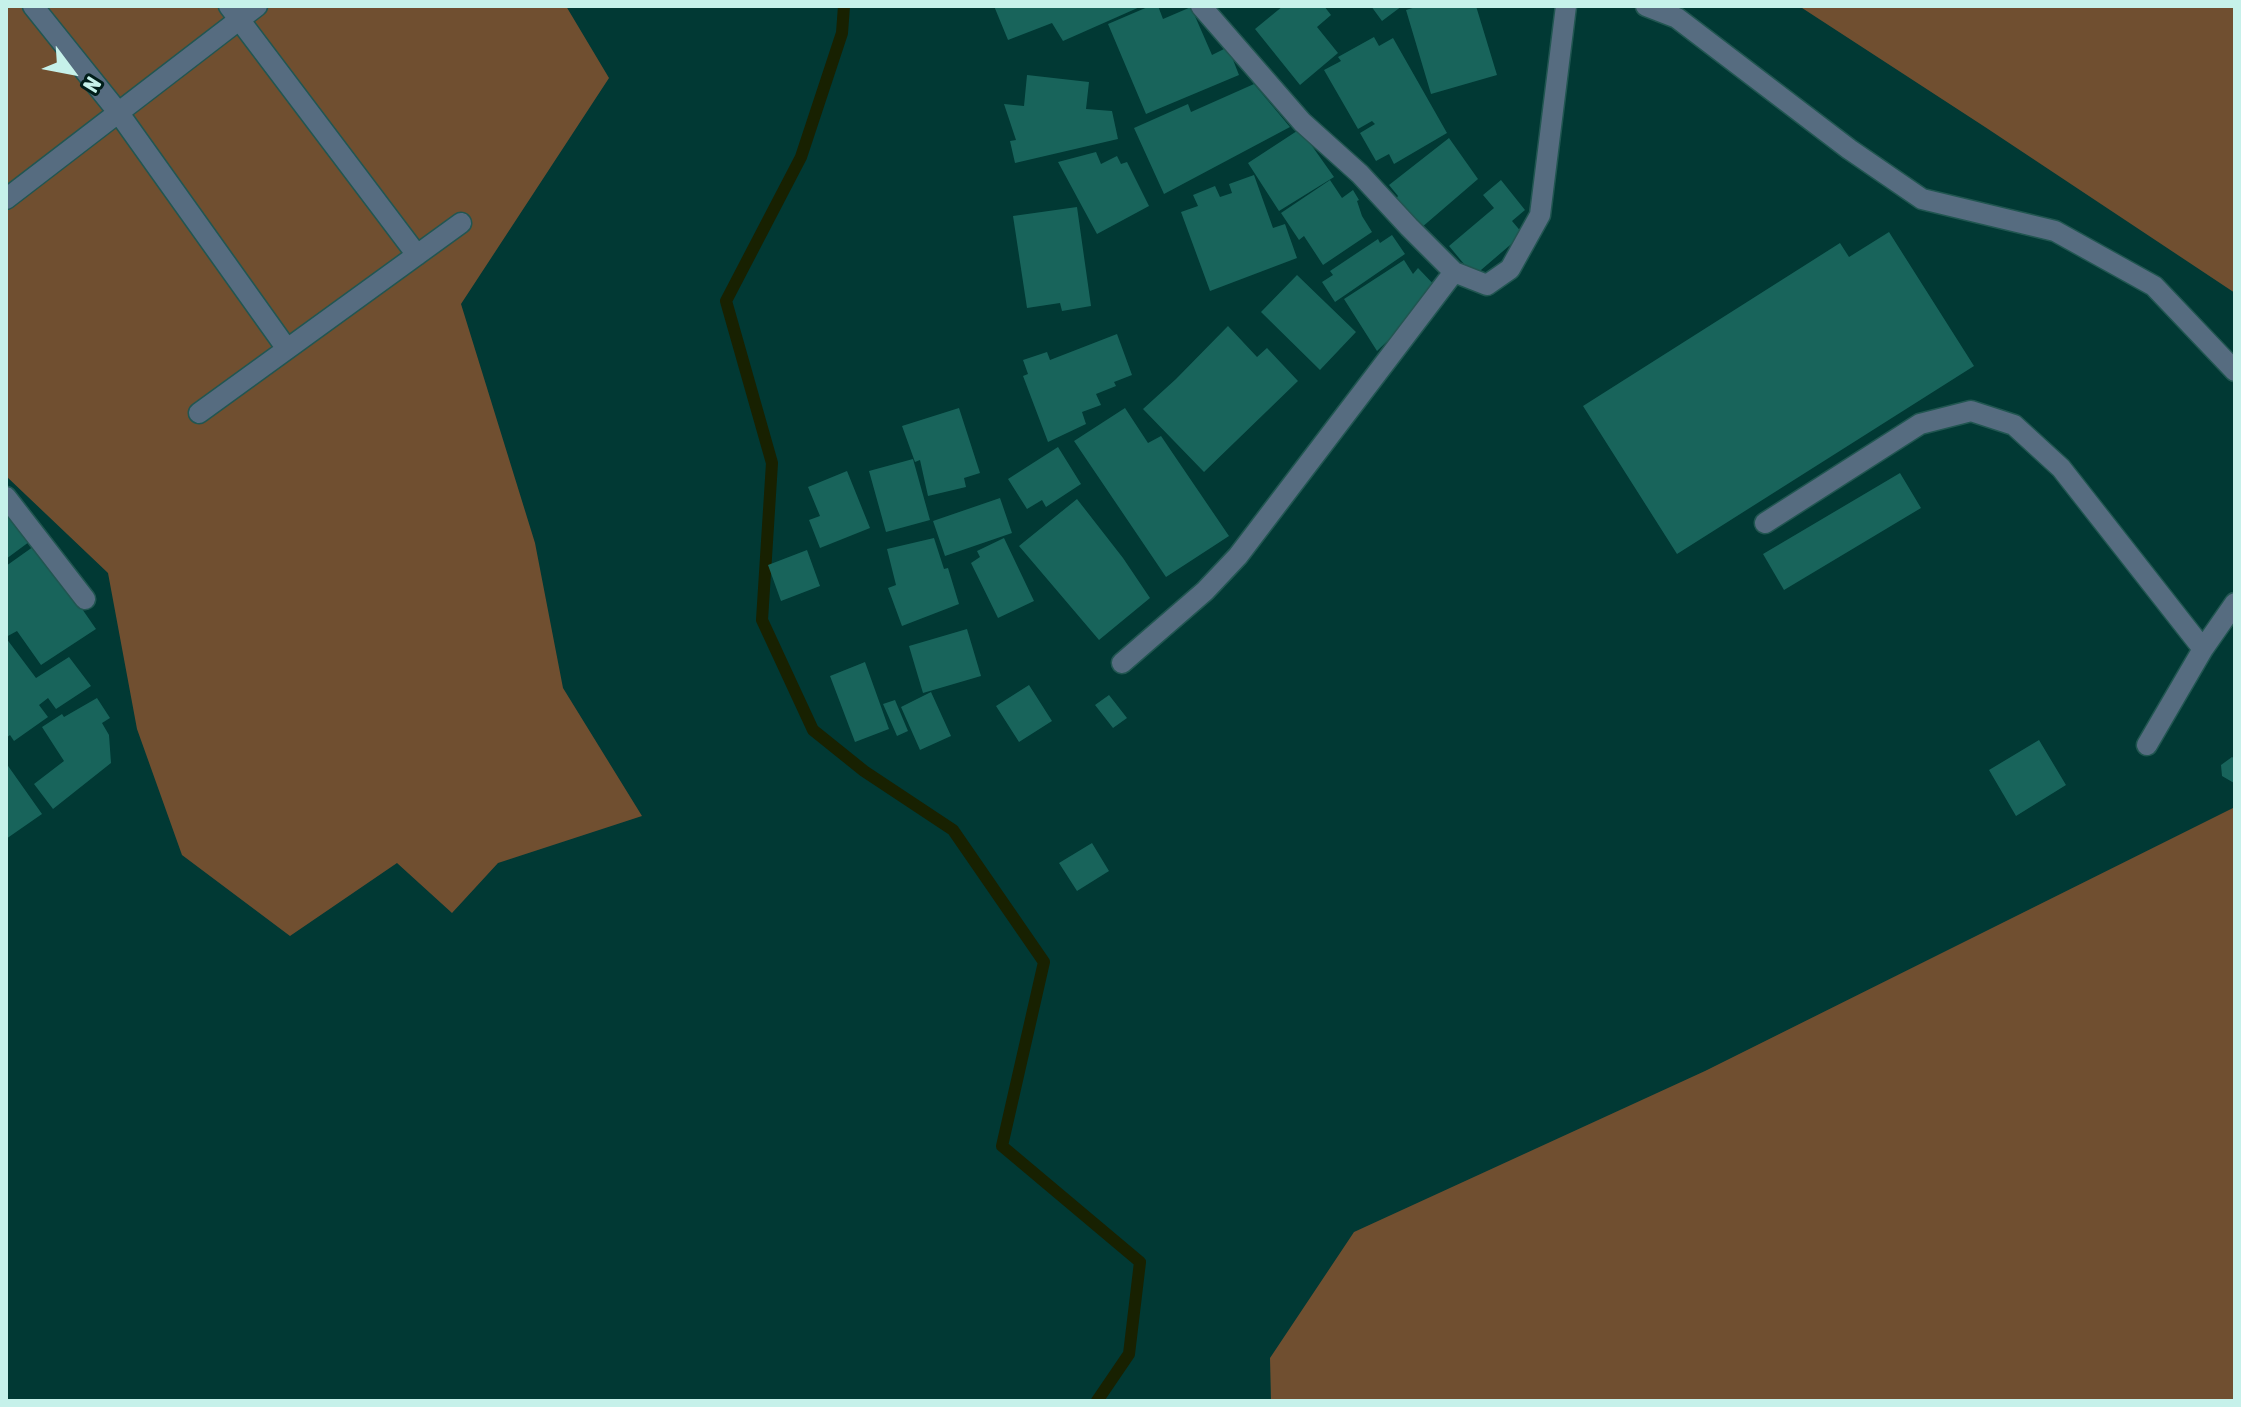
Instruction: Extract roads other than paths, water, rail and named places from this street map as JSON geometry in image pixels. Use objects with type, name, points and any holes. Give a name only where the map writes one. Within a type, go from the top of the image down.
[{"type":"street","points":[[33,6],[118,112],[287,349]]},
{"type":"street","points":[[6,199],[118,112],[234,13],[257,6]]},
{"type":"street","points":[[1201,6],[1302,122],[1360,174],[1454,272],[1487,285],[1510,269],[1540,215],[1568,8]]},
{"type":"street","points":[[1646,6],[1677,18],[1849,149],[1922,199],[2055,231],[2154,286],[2235,371]]},
{"type":"street","points":[[234,13],[417,255]]},
{"type":"street","points":[[199,413],[461,223]]},
{"type":"street","points":[[1122,663],[1205,591],[1238,556],[1454,272]]},
{"type":"street","points":[[1765,523],[1920,424],[1971,411],[2014,425],[2061,468],[2203,649]]},
{"type":"street","points":[[6,497],[85,599]]},
{"type":"street","points":[[2147,745],[2203,649],[2235,603]]},
{"type":"waterway","points":[[844,6],[842,33],[801,157],[726,301],[772,463],[762,620],[813,730],[864,771],[953,830],[1044,962],[1002,1146],[1140,1262],[1129,1354],[1097,1401]]}]
